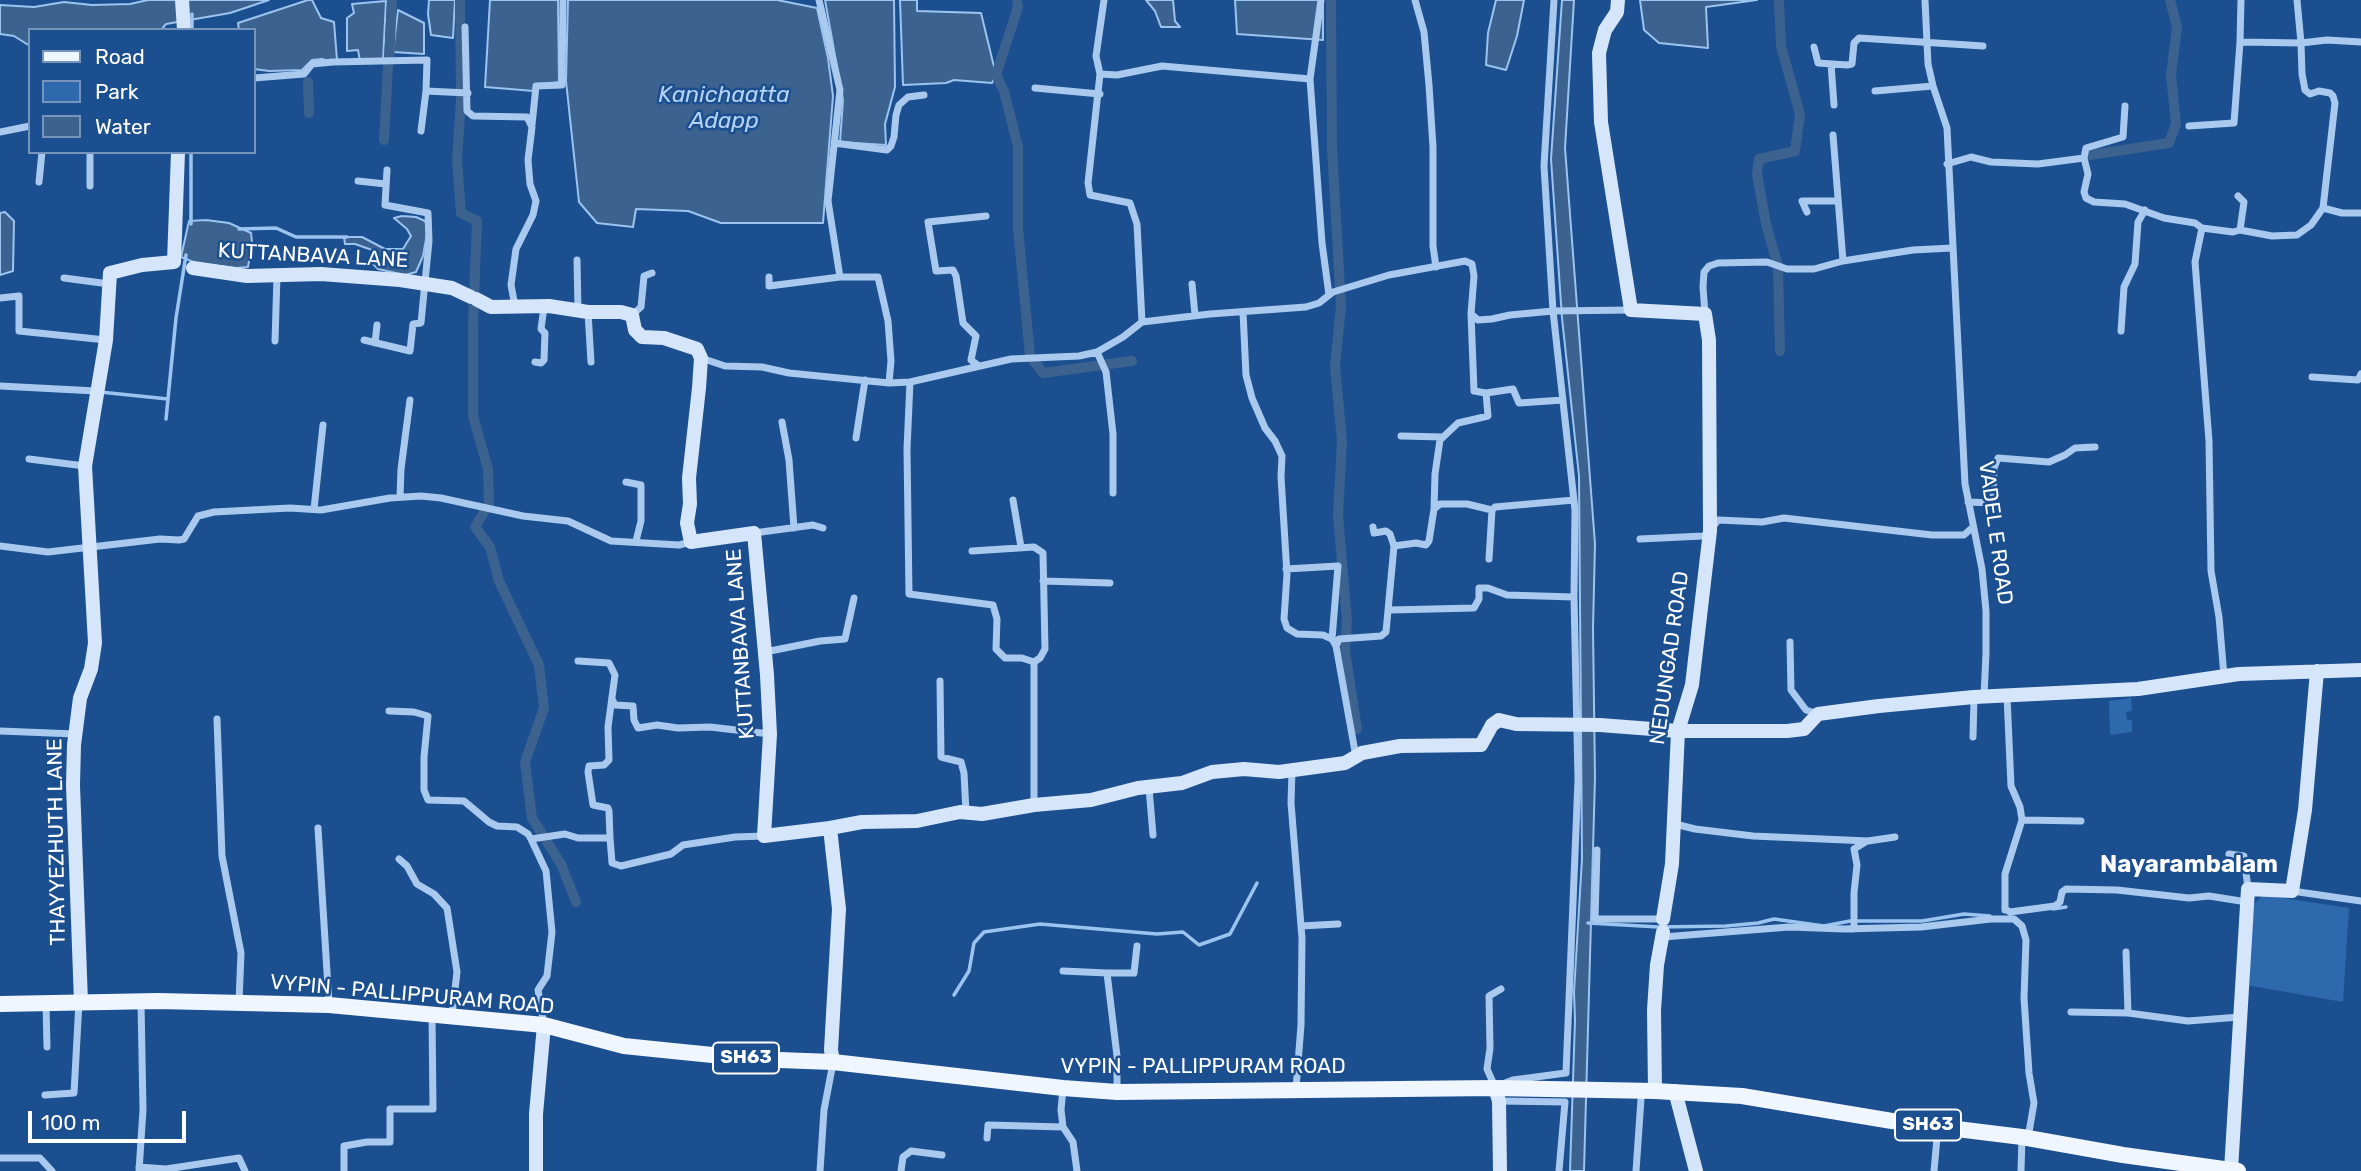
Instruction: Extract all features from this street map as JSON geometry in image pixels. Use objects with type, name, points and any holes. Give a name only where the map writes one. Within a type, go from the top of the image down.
[{"type":"main road","name":"VYPIN - PALLIPPURAM ROAD","points":[[0,1004],[329,1004],[544,1025],[624,1046],[752,1059],[833,1062],[1063,1088],[1117,1091],[1296,1090],[1497,1094],[1616,1090],[1648,1095],[1675,1091],[1742,1096],[2235,1170]]},
{"type":"street","points":[[182,0],[184,28]]},
{"type":"street","points":[[515,307],[511,285],[516,249],[533,215],[536,201],[530,184],[528,160],[537,86],[562,85],[563,0]]},
{"type":"street","points":[[819,0],[839,89],[828,201],[840,277]]},
{"type":"street","points":[[1104,0],[1096,55],[1100,94],[1089,173],[1090,195],[1130,203],[1137,224],[1142,322]]},
{"type":"street","points":[[1321,0],[1310,79],[1322,243],[1331,294]]},
{"type":"street","points":[[1415,0],[1424,32],[1429,85],[1433,147],[1433,246],[1436,267]]},
{"type":"street","points":[[1497,1094],[1513,1080],[1566,1073],[1578,780],[1574,500],[1553,311],[1544,166],[1554,0]]},
{"type":"street","points":[[1618,0],[1616,12],[1605,30],[1599,53],[1601,122],[1631,310]]},
{"type":"street","name":"VADEL E ROAD","points":[[1925,0],[1926,43],[1933,86],[1947,128],[1965,484],[1982,569],[1986,611],[1973,737]]},
{"type":"street","points":[[2189,126],[2234,123],[2241,0]]},
{"type":"street","points":[[2125,106],[2123,137],[2086,148],[2084,158],[2088,174],[2084,192],[2087,198],[2094,202],[2125,204],[2164,218],[2195,223],[2203,228],[2234,232],[2240,230],[2272,236],[2297,235],[2311,226],[2323,208],[2335,103],[2330,93],[2319,91],[2310,94],[2305,90],[2297,0]]},
{"type":"street","points":[[465,27],[467,111],[473,116],[527,117],[532,127]]},
{"type":"street","points":[[1814,47],[1818,63],[1853,64],[1854,43],[1859,38],[1983,46]]},
{"type":"street","points":[[2240,42],[2361,42]]},
{"type":"street","points":[[256,78],[304,74],[312,64],[427,60],[421,131]]},
{"type":"street","points":[[1831,64],[1835,105]]},
{"type":"street","points":[[1100,74],[1117,75],[1162,66],[1310,79]]},
{"type":"street","points":[[1874,91],[1933,86]]},
{"type":"street","points":[[1035,88],[1100,94]]},
{"type":"street","points":[[426,91],[468,93]]},
{"type":"street","points":[[834,143],[887,150],[894,136],[895,115],[900,105],[908,97],[924,95]]},
{"type":"street","points":[[0,132],[28,126]]},
{"type":"street","points":[[1833,135],[1843,261]]},
{"type":"street","points":[[39,182],[42,154]]},
{"type":"street","points":[[90,154],[90,186]]},
{"type":"street","points":[[64,278],[110,284],[110,273],[142,265],[184,265],[178,154]]},
{"type":"street","points":[[1947,164],[1971,157],[1991,162],[2038,164],[2084,158]]},
{"type":"street","points":[[364,340],[410,351],[413,324],[421,323],[429,241],[428,213],[385,205],[387,170]]},
{"type":"street","points":[[358,181],[386,184]]},
{"type":"street","points":[[2238,196],[2244,202],[2240,230]]},
{"type":"street","points":[[1807,212],[1802,201],[1838,201]]},
{"type":"street","points":[[2323,208],[2342,213],[2361,213]]},
{"type":"street","points":[[2121,331],[2124,287],[2135,264],[2138,222],[2145,210]]},
{"type":"street","points":[[979,366],[971,360],[976,337],[963,323],[956,276],[953,270],[936,271],[928,222],[986,216]]},
{"type":"street","points":[[2203,228],[2195,262],[2210,441],[2211,571],[2220,617],[2224,676]]},
{"type":"street","name":"NEDUNGAD ROAD","points":[[1648,1095],[1657,965],[1672,864],[1678,731],[1692,685],[1710,531],[1709,340],[1704,272],[1709,266],[1718,263],[1768,262],[1787,269],[1814,269],[1843,261],[1913,250],[1952,248]]},
{"type":"street","points":[[577,260],[591,362]]},
{"type":"street","points":[[701,358],[725,366],[762,367],[789,373],[889,383],[910,382],[1011,359],[1079,356],[1097,352],[1142,322],[1306,307],[1319,303],[1331,294],[1389,275],[1465,261],[1472,264],[1474,292],[1471,314],[1474,391],[1486,393],[1513,389],[1519,402],[1563,400]]},
{"type":"street","name":"KUTTANBAVA LANE","points":[[184,265],[247,276],[321,274],[400,280],[452,288],[491,307],[544,306],[632,315]]},
{"type":"street","points":[[0,546],[48,552],[169,538],[180,540],[198,516],[214,512],[314,509],[400,497],[441,498],[523,516],[568,521],[611,541],[678,545],[691,541],[687,523],[690,504],[689,478],[701,358],[698,349],[690,345],[664,338],[642,337],[635,330],[632,315],[641,307],[644,276],[652,273]]},
{"type":"street","points":[[275,341],[277,276]]},
{"type":"street","points":[[768,277],[769,286],[840,277],[878,277],[888,321],[891,361],[889,383]]},
{"type":"street","name":"THAYYEZHUTH LANE","points":[[80,1002],[73,785],[80,698],[91,669],[94,643],[85,466],[106,340],[110,284]]},
{"type":"street","points":[[1192,284],[1195,316]]},
{"type":"street","points":[[0,298],[19,296],[19,331],[106,340]]},
{"type":"street","points":[[535,362],[541,363],[544,360],[545,333],[541,329],[544,306]]},
{"type":"street","points":[[1471,314],[1478,320],[1492,320],[1510,314],[1553,311],[1581,313],[1631,310],[1705,314]]},
{"type":"street","points":[[1243,312],[1246,375],[1252,398],[1265,428],[1282,456],[1286,569],[1284,619],[1287,628],[1297,634],[1317,634],[1334,642]]},
{"type":"street","points":[[375,343],[377,325]]},
{"type":"street","points":[[1097,352],[1106,372],[1113,434],[1113,493]]},
{"type":"street","points":[[2312,377],[2358,380],[2361,374]]},
{"type":"street","points":[[856,438],[865,380]]},
{"type":"street","points":[[910,382],[907,449],[909,594],[993,605],[997,619],[996,649],[1005,657],[1034,662]]},
{"type":"street","points":[[0,386],[96,392]]},
{"type":"street","points":[[1394,546],[1416,543],[1426,545],[1429,541],[1440,440],[1458,423],[1488,416],[1486,393]]},
{"type":"street","points":[[400,497],[410,400]]},
{"type":"street","points":[[782,422],[789,460],[794,528]]},
{"type":"street","points":[[314,509],[323,425]]},
{"type":"street","points":[[1401,436],[1444,437]]},
{"type":"street","points":[[1968,502],[1993,503],[1994,468],[1998,458],[2049,462],[2075,448],[2095,447]]},
{"type":"street","points":[[29,460],[85,466]]},
{"type":"street","points":[[626,482],[641,485],[641,520],[636,541]]},
{"type":"street","points":[[1013,500],[1021,547]]},
{"type":"street","points":[[1434,509],[1440,504],[1467,504],[1492,510],[1495,507],[1574,500]]},
{"type":"street","points":[[1489,559],[1492,510]]},
{"type":"street","points":[[1640,539],[1703,536],[1718,520],[1762,522],[1784,518],[1932,535],[1964,535],[1973,527]]},
{"type":"street","points":[[754,533],[813,526],[823,528]]},
{"type":"street","points":[[1334,642],[1346,638],[1381,636],[1387,632],[1394,546],[1390,534],[1386,531],[1374,533],[1373,527]]},
{"type":"street","name":"KUTTANBAVA LANE","points":[[691,541],[754,533],[770,734],[764,836]]},
{"type":"street","points":[[972,551],[1034,547],[1043,553],[1045,649],[1034,662]]},
{"type":"street","points":[[1286,569],[1338,566],[1334,642],[1357,757]]},
{"type":"street","points":[[1043,581],[1110,583]]},
{"type":"street","points":[[1390,610],[1474,608],[1479,599],[1479,588],[1488,588],[1507,595],[1574,597]]},
{"type":"street","points":[[764,653],[820,641],[845,639],[854,598]]},
{"type":"street","points":[[1790,642],[1791,690],[1806,710],[1818,714],[1979,697],[2138,689],[2224,676],[2361,670]]},
{"type":"street","points":[[578,661],[609,663],[615,675],[607,741],[609,760],[604,765],[589,766],[588,772],[592,803],[596,807],[607,807],[609,811],[612,863],[621,866],[671,854],[683,845],[735,837],[764,836],[862,822],[917,821],[1091,800],[1138,788],[1182,783],[1222,771],[1244,769],[1265,773],[1345,763],[1362,753],[1400,746],[1481,745],[1492,725],[1499,720],[1516,724],[1600,725],[1678,731],[1804,729],[1818,714]]},
{"type":"street","points":[[1034,662],[1034,805]]},
{"type":"street","points":[[2292,891],[2305,810],[2317,671]]},
{"type":"street","points":[[940,681],[941,757],[961,762],[966,813]]},
{"type":"street","points":[[2003,918],[2005,874],[2022,820],[2021,807],[2011,786],[2007,696]]},
{"type":"street","points":[[612,699],[615,705],[633,706],[634,720],[638,728],[657,725],[678,728],[710,727],[770,734]]},
{"type":"street","points":[[389,711],[414,712],[428,716],[424,757],[424,790],[428,800],[464,800],[489,822],[498,826],[517,827],[535,839],[546,871],[552,932],[547,976],[538,990],[544,1025],[536,1114],[536,1171]]},
{"type":"street","points":[[217,719],[222,856],[241,953],[239,1002]]},
{"type":"street","points":[[0,730],[75,734]]},
{"type":"street","points":[[1292,771],[1291,803],[1301,926],[1301,1025],[1296,1090]]},
{"type":"street","points":[[1149,788],[1153,835]]},
{"type":"street","points":[[2022,820],[2081,821]]},
{"type":"street","points":[[1675,824],[1695,829],[1753,835],[1868,841],[1895,837]]},
{"type":"street","points":[[318,828],[329,1004]]},
{"type":"street","points":[[820,1171],[824,1110],[833,1062],[832,1010],[839,909],[830,828]]},
{"type":"street","points":[[535,839],[565,834],[578,838],[610,838]]},
{"type":"street","points":[[1854,923],[1857,865],[1854,849],[1868,841]]},
{"type":"street","points":[[1597,850],[1595,919],[1663,929],[1789,928],[1854,923],[1921,927],[2014,919],[2022,926],[2026,940],[2024,999],[2034,1102],[2025,1137],[2021,1171]]},
{"type":"street","points":[[2229,853],[2244,856],[2248,896],[2235,1170]]},
{"type":"street","points":[[399,859],[407,866],[417,884],[434,894],[447,908],[457,972],[452,1016]]},
{"type":"street","points":[[2005,909],[2010,912],[2055,906],[2066,889],[2116,890],[2189,898],[2292,891],[2361,901]]},
{"type":"street","points":[[1301,926],[1339,924]]},
{"type":"street","points":[[1063,971],[1134,972],[1137,946]]},
{"type":"street","points":[[2126,952],[2128,1013]]},
{"type":"street","points":[[1107,973],[1117,1091]]},
{"type":"street","points":[[1500,1171],[1497,1094],[1487,1069],[1490,1048],[1489,996],[1501,989]]},
{"type":"street","points":[[46,1002],[47,1047]]},
{"type":"street","points":[[45,1095],[74,1093],[80,1002]]},
{"type":"street","points":[[141,1002],[143,1110],[139,1169],[195,1167],[239,1158],[245,1171]]},
{"type":"street","points":[[2071,1012],[2128,1013],[2188,1021],[2241,1017]]},
{"type":"street","points":[[344,1171],[344,1146],[390,1142],[390,1109],[433,1109],[432,1014]]},
{"type":"street","points":[[1063,1088],[1063,1127],[1073,1142],[1077,1171]]},
{"type":"street","points":[[1675,1091],[1696,1171]]},
{"type":"street","points":[[1497,1094],[1564,1102],[1559,1171]]},
{"type":"street","points":[[1636,1171],[1648,1095]]},
{"type":"street","points":[[987,1138],[988,1125],[1063,1127]]},
{"type":"street","points":[[1934,1171],[1938,1127]]},
{"type":"street","points":[[901,1171],[903,1157],[911,1151],[942,1155]]},
{"type":"street","points":[[0,1158],[40,1158],[52,1171]]},
{"type":"green space","points":[[2131,698],[2132,711],[2126,712],[2127,720],[2132,720],[2132,732],[2110,735],[2109,701]]},
{"type":"green space","points":[[2263,895],[2349,908],[2343,1002],[2246,985],[2254,904]]},
{"type":"water","points":[[148,0],[269,0],[230,13],[166,24],[163,28],[28,28],[28,45],[14,36],[0,34],[0,5],[34,7],[64,2],[92,5],[130,4]]},
{"type":"water","points":[[312,0],[321,18],[334,22],[337,60],[312,60],[302,70],[256,69],[256,28],[239,28],[238,23]]},
{"type":"water","points":[[429,0],[455,0],[453,38],[431,35]]},
{"type":"water","points":[[490,0],[558,0],[559,82],[546,84],[534,91],[485,87]]},
{"type":"water","name":"Kanichaatta Adapp","points":[[568,0],[777,0],[817,8],[833,96],[823,223],[721,223],[688,211],[636,209],[633,227],[597,223],[579,202],[566,81]]},
{"type":"water","points":[[825,0],[894,0],[895,87],[885,124],[886,145],[840,142],[843,100]]},
{"type":"water","points":[[900,0],[917,0],[917,11],[981,13],[996,75],[992,83],[954,80],[946,83],[903,85]]},
{"type":"water","points":[[1146,0],[1173,0],[1175,21],[1180,27],[1161,27],[1155,11]]},
{"type":"water","points":[[1235,0],[1323,0],[1323,40],[1237,34]]},
{"type":"water","points":[[1496,0],[1524,0],[1517,36],[1506,70],[1486,65],[1488,33]]},
{"type":"water","points":[[1562,0],[1574,0],[1565,148],[1595,544],[1595,778],[1584,1171],[1570,1171],[1574,992],[1582,859],[1579,476],[1562,318],[1551,159]]},
{"type":"water","points":[[1640,0],[1757,0],[1706,7],[1708,48],[1659,43],[1644,30]]},
{"type":"water","points":[[386,1],[383,60],[360,61],[358,50],[347,51],[347,18],[354,13],[352,4]]},
{"type":"water","points":[[398,10],[424,23],[424,54],[393,52]]},
{"type":"water","points":[[5,212],[14,221],[13,271],[0,275],[0,213]]},
{"type":"water","points":[[402,216],[425,221],[428,228],[423,256],[416,272],[405,275],[378,269],[372,263],[372,250],[355,244],[345,244],[344,237],[362,237],[385,249],[403,249],[411,236],[394,218]]},
{"type":"water","points":[[189,221],[229,223],[251,233],[248,267],[196,263],[181,257]]},
{"type":"waterway","points":[[389,63],[392,0]]},
{"type":"waterway","points":[[460,0],[461,100],[457,160],[461,213],[477,221],[473,416],[488,469],[489,504],[475,527],[490,547],[499,581],[539,665],[544,708],[525,762],[532,818],[561,864],[576,902]]},
{"type":"waterway","points":[[1017,0],[1018,7],[996,75],[1004,91],[1018,147],[1018,228],[1030,356],[1043,373],[1132,361]]},
{"type":"waterway","points":[[1331,0],[1332,148],[1341,306],[1335,366],[1342,441],[1338,515],[1347,621],[1345,651],[1357,729]]},
{"type":"waterway","points":[[1779,0],[1781,46],[1800,114],[1795,151],[1759,159],[1757,174],[1766,224],[1778,266],[1780,351]]},
{"type":"waterway","points":[[2090,155],[2169,143],[2176,124],[2171,75],[2177,27],[2170,0]]},
{"type":"waterway","points":[[192,14],[192,28]]},
{"type":"waterway","points":[[384,140],[388,67]]},
{"type":"waterway","points":[[308,82],[309,113]]},
{"type":"waterway","points":[[191,154],[191,224]]},
{"type":"waterway","points":[[239,229],[276,228],[296,237],[347,237]]},
{"type":"waterway","points":[[166,419],[176,318],[186,255]]},
{"type":"waterway","points":[[100,392],[168,399]]},
{"type":"waterway","points":[[954,995],[969,971],[974,943],[984,932],[1040,924],[1157,934],[1183,932],[1199,945],[1230,934],[1257,883]]},
{"type":"waterway","points":[[2053,909],[2066,907]]},
{"type":"waterway","points":[[1588,923],[1659,927],[1726,926],[1774,919],[1824,926],[1850,921],[1922,921],[1964,914],[1990,916]]},
{"type":"district","name":"Nayarambalam","points":[[2189,865]]}]
